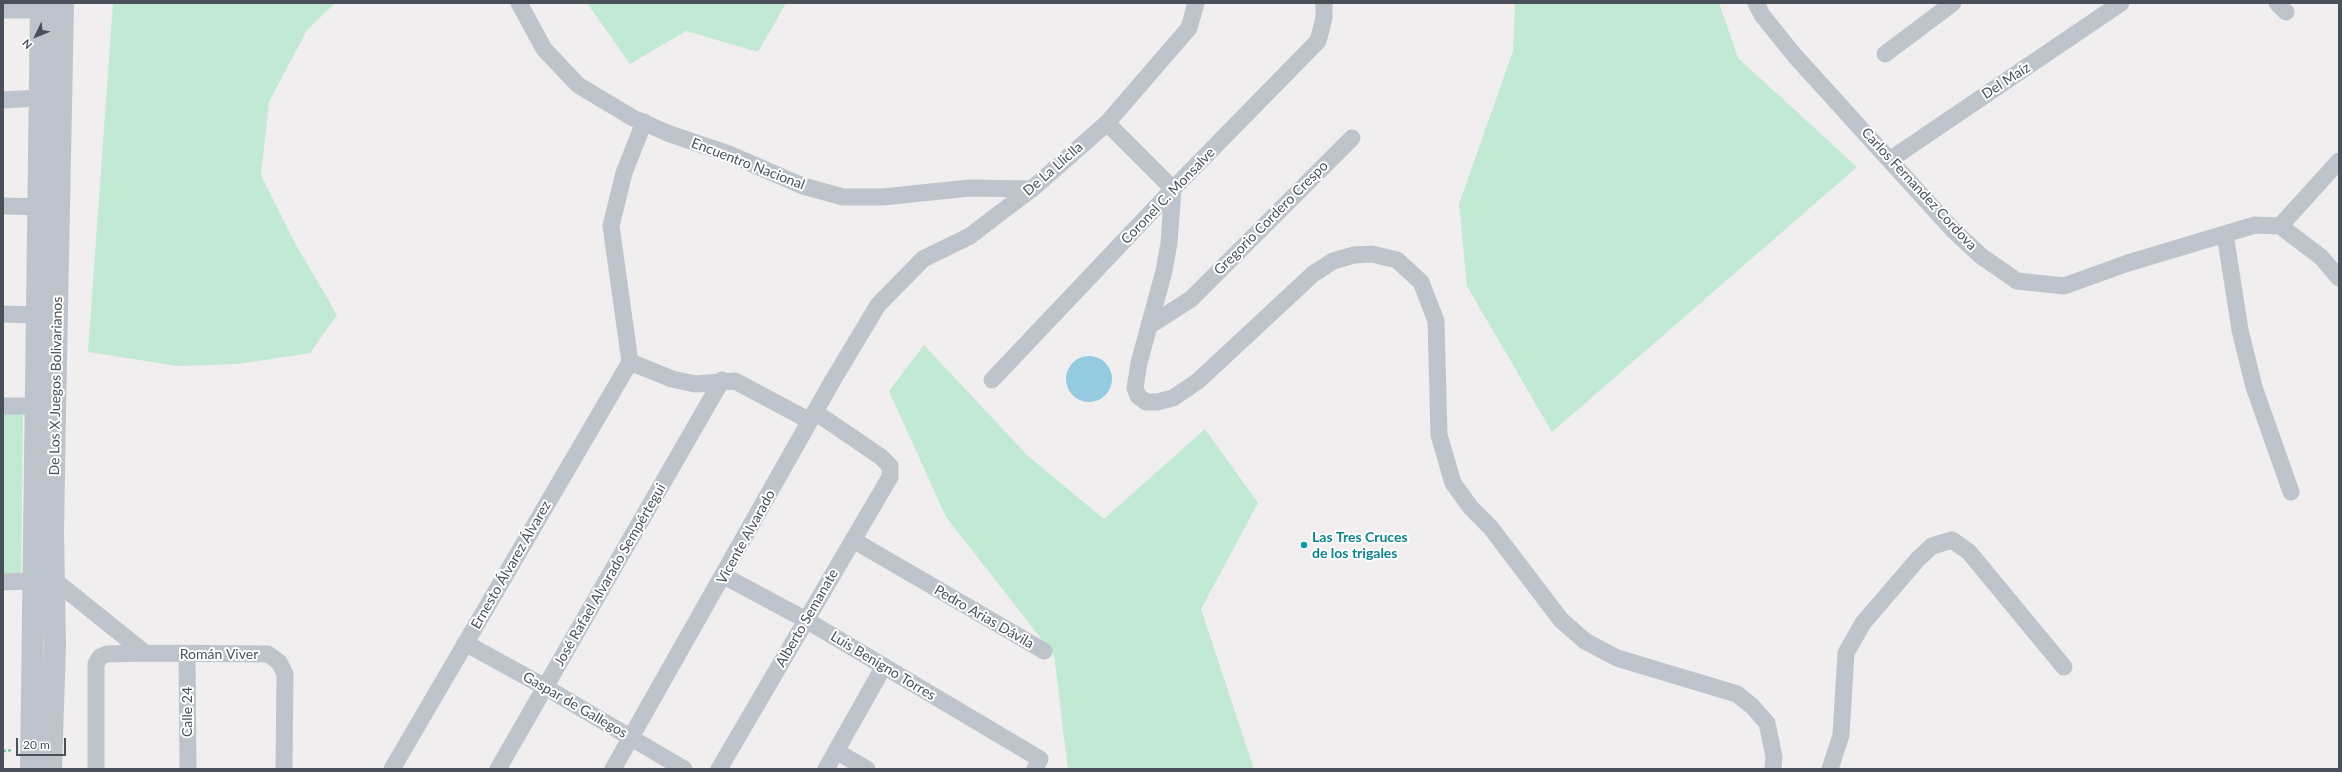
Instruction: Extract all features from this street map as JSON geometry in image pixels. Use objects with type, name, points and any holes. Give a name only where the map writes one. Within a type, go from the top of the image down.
[{"type":"street","name":"De Los X Juegos Bolivarianos","points":[[31,769],[44,580],[60,208],[64,3]]},
{"type":"street","name":"Encuentro Nacional","points":[[519,3],[544,49],[578,85],[644,122],[670,134],[729,154],[803,186],[843,197],[883,197],[968,188],[1032,189]]},
{"type":"street","name":"De La Lliclla","points":[[878,305],[923,259],[970,236],[1032,189],[1107,122],[1189,28],[1196,3]]},
{"type":"street","name":"Coronel C. Monsalve","points":[[992,380],[1173,189],[1318,41],[1324,18],[1324,3]]},
{"type":"street","name":"Carlos Fernandez Cordova","points":[[1756,3],[1762,15],[1795,56],[1953,230],[1981,256],[2017,281],[2064,286],[2128,262],[2255,225],[2280,226]]},
{"type":"street","points":[[1885,54],[1953,3]]},
{"type":"street","name":"Del Maíz","points":[[1890,159],[2121,3]]},
{"type":"street","name":"De Los X Juegos Bolivarianos","points":[[41,6],[35,406],[44,580],[55,645],[51,769]]},
{"type":"street","points":[[3,10],[41,6]]},
{"type":"street","points":[[3,100],[40,98]]},
{"type":"street","points":[[644,122],[624,173],[611,226],[630,362],[672,379],[695,384],[722,380],[735,381],[812,417]]},
{"type":"street","points":[[1107,122],[1173,189],[1169,243],[1163,278],[1139,364],[1135,388],[1138,396],[1146,402],[1157,402],[1173,398],[1198,381],[1313,274],[1333,261],[1354,255],[1372,254],[1397,260],[1421,282],[1436,321],[1439,435],[1453,483],[1470,508],[1491,528],[1561,620],[1585,641],[1616,658],[1738,694],[1752,706],[1767,724],[1774,757],[1773,769]]},
{"type":"street","name":"Gregorio Cordero Crespo","points":[[1149,326],[1191,298],[1352,138]]},
{"type":"street","points":[[2339,161],[2280,226],[2321,256],[2339,278]]},
{"type":"street","points":[[3,206],[38,206],[60,208]]},
{"type":"street","points":[[2225,234],[2240,330],[2254,387],[2291,492]]},
{"type":"street","points":[[1163,278],[1167,288],[1174,295],[1191,298]]},
{"type":"street","name":"Vicente Alvarado","points":[[614,769],[724,576],[812,417],[878,305]]},
{"type":"street","points":[[3,314],[36,315]]},
{"type":"street","name":"Ernesto Álvarez Álvarez","points":[[392,769],[630,362]]},
{"type":"street","name":"José Rafael Alvarado Sempértegui","points":[[498,769],[722,380]]},
{"type":"street","points":[[3,406],[35,406]]},
{"type":"street","name":"Alberto Semanate","points":[[719,769],[890,477],[890,466],[882,457],[812,417]]},
{"type":"street","name":"Pedro Arias Dávila","points":[[853,540],[924,583],[1044,651]]},
{"type":"street","points":[[1830,769],[1841,735],[1846,653],[1862,623],[1918,559],[1932,546],[1952,540],[1968,552],[2064,667]]},
{"type":"street","name":"Luis Benigno Torres","points":[[724,576],[806,620],[884,666],[1037,764]]},
{"type":"street","points":[[3,582],[44,580],[145,653]]},
{"type":"street","name":"Gaspar de Gallegos","points":[[465,643],[632,737],[684,769]]},
{"type":"street","name":"Román Viver","points":[[96,769],[96,664],[100,657],[107,654],[145,653],[268,654],[279,662],[285,674],[284,769]]},
{"type":"street","name":"Calle 24","points":[[187,654],[188,769]]},
{"type":"street","points":[[826,769],[884,666]]},
{"type":"street","points":[[836,751],[867,769]]},
{"type":"green space","points":[[113,3],[335,3],[307,30],[269,102],[261,175],[295,243],[337,315],[310,353],[238,364],[178,366],[88,352]]},
{"type":"green space","points":[[587,3],[786,3],[758,52],[686,31],[630,64]]},
{"type":"green space","points":[[1515,3],[1719,3],[1738,58],[1857,167],[1552,432],[1467,286],[1459,204],[1513,51]]},
{"type":"green space","points":[[924,345],[1027,455],[1104,519],[1205,429],[1258,503],[1201,609],[1254,769],[1068,769],[1054,655],[946,517],[889,391]]},
{"type":"green space","points":[[3,413],[23,414],[21,578],[3,578]]},
{"type":"water","points":[[1084,356],[1094,356],[1102,360],[1108,366],[1112,374],[1112,384],[1108,392],[1102,398],[1094,402],[1084,402],[1076,398],[1070,392],[1066,384],[1066,374],[1070,366],[1076,360]]},
{"type":"place","name":"Las Tres Cruces de los trigales","points":[[1304,545]]}]
